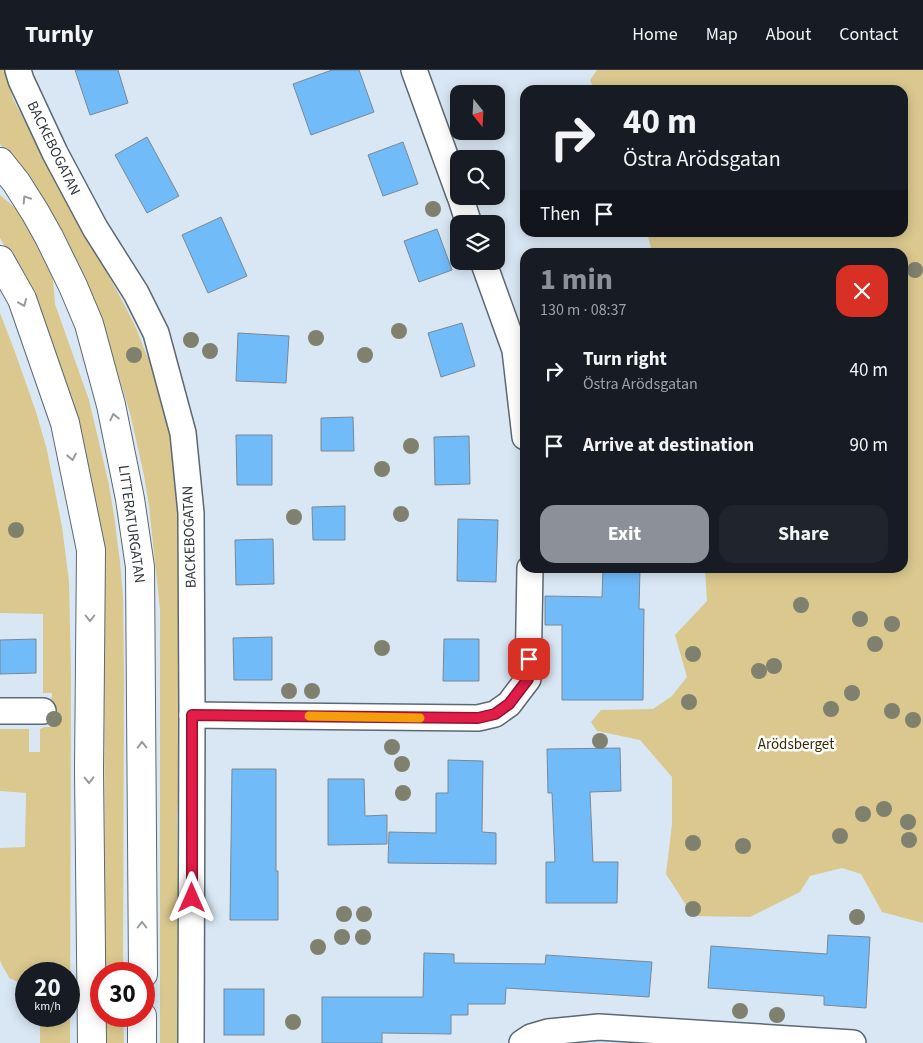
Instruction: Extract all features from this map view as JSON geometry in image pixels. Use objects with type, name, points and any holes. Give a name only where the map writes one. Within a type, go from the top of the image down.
[{"type":"street","name":"BACKEBOGATAN","points":[[18,70],[55,153],[95,228],[136,294],[156,333],[183,433],[191,513],[191,1043]]},
{"type":"street","points":[[414,70],[450,170]]},
{"type":"street","name":"LITTERATURGATAN","points":[[0,162],[16,182],[49,237],[89,324],[111,405],[130,499],[140,567],[143,962]]},
{"type":"street","points":[[0,260],[22,299],[65,423],[91,550],[89,771],[92,1043]]},
{"type":"street","points":[[486,270],[515,350],[520,394]]},
{"type":"street","points":[[192,715],[478,718],[495,714],[509,704],[528,679],[530,573]]},
{"type":"street","points":[[0,710],[43,711]]},
{"type":"street","points":[[142,1027],[142,1043]]},
{"type":"street","points":[[522,1043],[548,1032],[599,1027],[853,1043]]},
{"type":"green space","points":[[0,70],[4,70],[13,99],[137,330],[146,354],[154,366],[168,415],[180,481],[180,733],[178,761],[180,773],[177,818],[178,1043],[160,1043],[160,610],[144,475],[130,413],[101,322],[12,159],[0,144]]},
{"type":"green space","name":"Arödsberget","points":[[597,70],[923,70],[923,923],[882,912],[861,874],[842,868],[810,876],[800,892],[750,917],[693,916],[666,874],[672,824],[672,777],[640,740],[597,731],[591,722],[601,710],[653,709],[672,696],[687,677],[675,635],[707,601],[705,573],[908,573],[908,248],[651,248],[648,237],[908,237],[908,85],[592,85],[590,80]]},
{"type":"green space","points":[[0,195],[21,213],[50,266],[55,304],[89,400],[109,485],[123,598],[123,962],[105,962],[104,621],[11,257],[0,238]]},
{"type":"green space","points":[[0,313],[36,412],[47,450],[62,527],[69,581],[71,673],[70,962],[15,962],[15,981],[9,978],[0,960],[0,848],[25,847],[26,793],[0,791],[0,729],[29,729],[29,752],[40,752],[40,729],[50,727],[52,693],[43,693],[43,614],[0,613]]},
{"type":"green space","points":[[40,1027],[70,1027],[70,1043],[40,1043]]},
{"type":"green space","points":[[105,1027],[123,1027],[124,1043],[105,1043]]},
{"type":"building","points":[[75,70],[118,70],[128,103],[90,115]]},
{"type":"building","points":[[332,70],[359,70],[374,112],[311,135],[293,84]]},
{"type":"building","points":[[147,137],[179,196],[147,213],[115,155]]},
{"type":"building","points":[[403,142],[418,184],[383,196],[368,155]]},
{"type":"building","points":[[221,217],[247,276],[208,293],[182,235]]},
{"type":"building","points":[[437,229],[450,265],[450,270],[452,270],[419,282],[404,241]]},
{"type":"building","points":[[462,323],[475,366],[441,377],[428,333]]},
{"type":"building","points":[[238,333],[289,336],[286,383],[236,381]]},
{"type":"building","points":[[353,417],[354,451],[321,451],[321,418]]},
{"type":"building","points":[[236,435],[272,435],[272,485],[237,485]]},
{"type":"building","points":[[469,436],[470,484],[435,485],[434,437]]},
{"type":"building","points":[[345,506],[345,540],[313,540],[312,507]]},
{"type":"building","points":[[458,519],[498,520],[496,582],[457,581]]},
{"type":"building","points":[[273,539],[274,584],[236,585],[235,540]]},
{"type":"building","points":[[603,573],[640,573],[639,609],[644,609],[643,700],[562,700],[562,625],[545,625],[545,596],[602,597]]},
{"type":"building","points":[[272,637],[272,680],[234,680],[233,638]]},
{"type":"building","points":[[36,639],[36,673],[0,674],[0,640]]},
{"type":"building","points":[[444,639],[479,639],[479,681],[443,681]]},
{"type":"building","points":[[620,748],[621,791],[590,792],[593,862],[618,862],[617,903],[546,903],[546,862],[555,862],[552,793],[548,793],[547,749]]},
{"type":"building","points":[[448,760],[483,761],[482,832],[496,833],[496,864],[388,863],[389,832],[436,833],[436,793],[448,793]]},
{"type":"building","points":[[232,769],[276,769],[278,920],[230,920]]},
{"type":"building","points":[[328,779],[364,779],[365,816],[387,815],[387,844],[328,845]]},
{"type":"building","points":[[828,935],[870,937],[866,1008],[824,1005],[824,996],[708,988],[711,946],[827,954]]},
{"type":"building","points":[[424,953],[454,954],[454,963],[545,964],[546,955],[652,962],[649,997],[506,988],[505,1004],[468,1004],[468,1015],[451,1015],[451,1034],[382,1033],[382,1043],[322,1043],[322,997],[423,997]]},
{"type":"building","points":[[224,989],[264,989],[264,1035],[224,1035]]},
{"type":"slow traffic","points":[[309,716],[420,718]]},
{"type":"route","points":[[192,898],[192,715],[478,718],[495,714],[509,704],[528,679],[529,659]]}]
